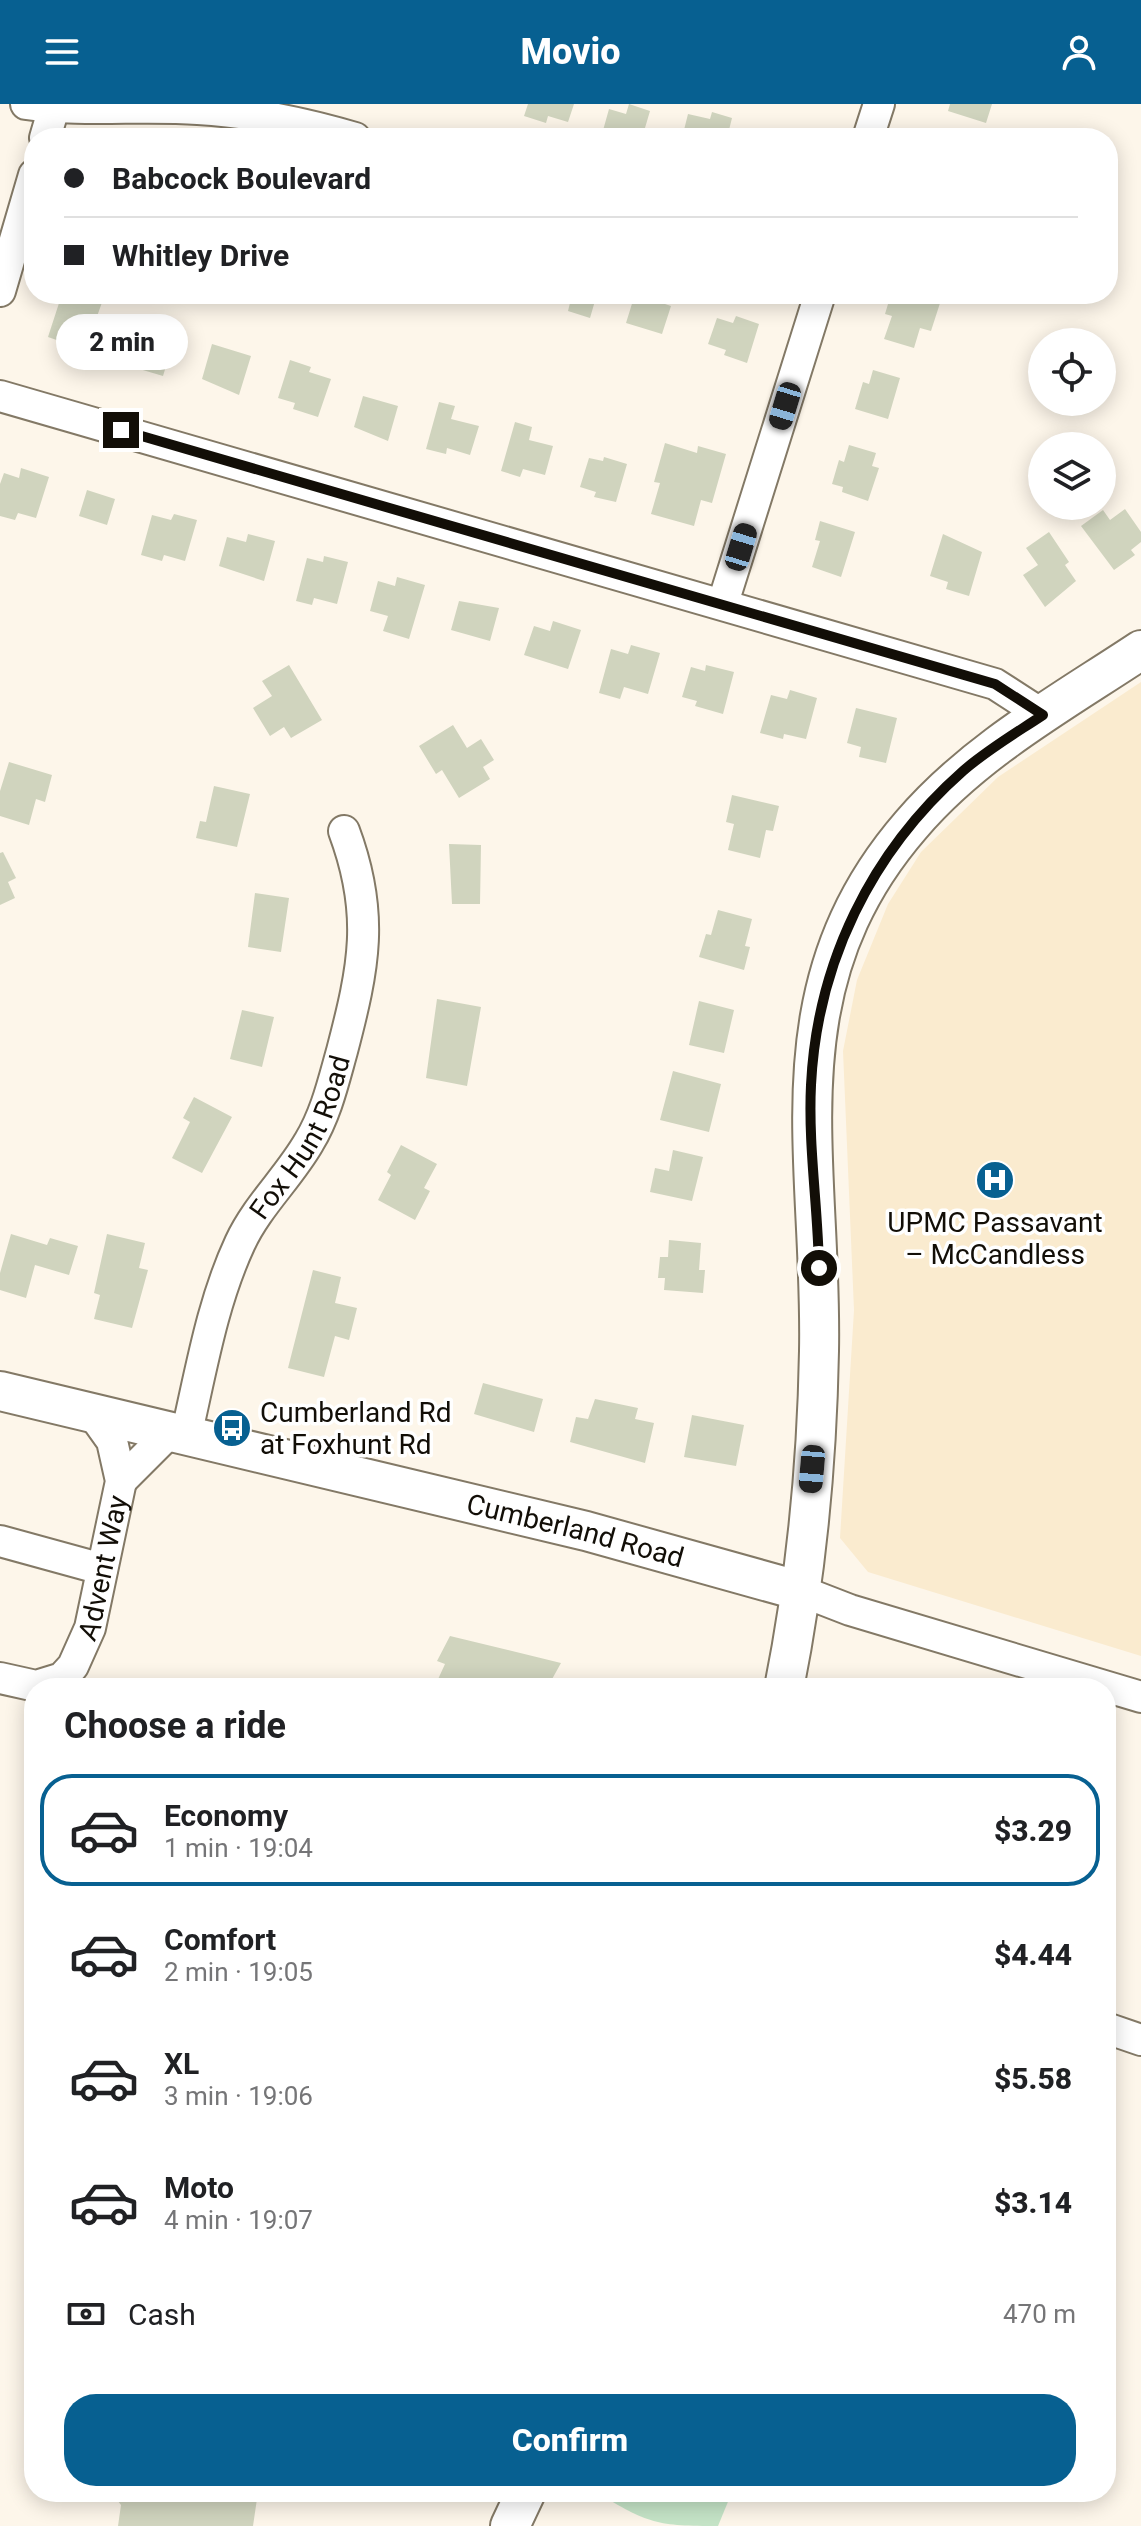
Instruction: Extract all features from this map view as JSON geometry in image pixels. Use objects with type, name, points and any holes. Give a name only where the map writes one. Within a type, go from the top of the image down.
[{"type":"main road","points":[[786,1678],[801,1591],[819,1351],[811,1088],[819,1012],[844,931],[881,865],[909,827],[964,770],[1141,650]]},
{"type":"main road","name":"Cumberland Road","points":[[0,1391],[586,1531],[801,1591]]},
{"type":"main road","points":[[510,2526],[521,2502]]},
{"type":"street","points":[[871,128],[879,104]]},
{"type":"street","points":[[45,128],[45,105],[184,108],[249,113],[313,128]]},
{"type":"street","points":[[0,291],[24,209]]},
{"type":"street","points":[[723,603],[817,304]]},
{"type":"street","points":[[0,396],[995,684],[1043,715]]},
{"type":"street","name":"Fox Hunt Road","points":[[178,1434],[229,1266],[257,1214],[317,1129],[327,1105],[358,991],[366,936],[358,870],[344,831]]},
{"type":"street","name":"Advent Way","points":[[62,1678],[73,1666],[90,1628],[121,1481],[112,1441],[92,1413]]},
{"type":"street","name":"Advent Way","points":[[121,1481],[145,1453],[178,1434]]},
{"type":"street","points":[[0,1541],[102,1569]]},
{"type":"street","name":"Cumberland Road","points":[[801,1591],[879,1619],[1077,1678]]},
{"type":"street","name":"Advent Way","points":[[0,1678],[24,1683]]},
{"type":"street","name":"Cumberland Road","points":[[1116,1690],[1141,1697]]},
{"type":"street","points":[[1116,2031],[1141,2040]]},
{"type":"shaded area","name":"UPMC Passavant – McCandless","points":[[1141,682],[1141,1656],[868,1572],[840,1538],[854,1310],[843,1051],[857,980],[888,904],[921,852],[998,777]]},
{"type":"shaded area","points":[[614,2502],[728,2502],[718,2526],[667,2524],[629,2511]]},
{"type":"building","points":[[528,104],[574,104],[568,122],[548,116],[546,123],[524,116]]},
{"type":"building","points":[[629,104],[650,111],[645,128],[604,128],[609,109],[626,114]]},
{"type":"building","points":[[950,104],[992,104],[986,123],[948,111]]},
{"type":"building","points":[[712,112],[732,118],[730,128],[684,128],[688,114],[710,119]]},
{"type":"building","points":[[59,304],[101,304],[85,350],[48,337]]},
{"type":"building","points":[[570,304],[594,304],[590,318],[568,311]]},
{"type":"building","points":[[632,304],[671,306],[662,334],[626,323]]},
{"type":"building","points":[[888,304],[940,304],[931,331],[920,328],[914,348],[884,339],[892,316],[885,314]]},
{"type":"building","points":[[736,316],[759,324],[747,363],[724,355],[726,350],[708,344],[717,318],[733,323]]},
{"type":"building","points":[[149,326],[176,334],[163,376],[136,368],[139,359],[124,354],[132,327],[147,331]]},
{"type":"building","points":[[212,344],[251,356],[239,395],[202,379]]},
{"type":"building","points":[[290,360],[311,367],[309,372],[331,379],[318,417],[293,409],[295,403],[278,398]]},
{"type":"building","points":[[873,370],[900,378],[888,419],[855,409],[863,382],[869,384]]},
{"type":"building","points":[[363,396],[398,406],[388,441],[354,427]]},
{"type":"building","points":[[439,402],[455,406],[451,419],[479,426],[470,455],[447,448],[446,454],[426,449]]},
{"type":"building","points":[[515,422],[532,427],[529,440],[553,446],[545,475],[523,469],[520,477],[501,471]]},
{"type":"building","points":[[665,443],[697,453],[698,446],[726,454],[712,503],[701,500],[694,526],[651,514],[660,483],[654,482]]},
{"type":"building","points":[[849,445],[876,453],[872,466],[879,468],[868,501],[842,492],[843,487],[832,484],[839,460],[844,462]]},
{"type":"building","points":[[604,457],[627,464],[616,502],[594,497],[596,492],[580,487],[589,458],[603,461]]},
{"type":"building","points":[[21,468],[49,477],[36,518],[18,513],[15,520],[0,516],[0,484],[4,473],[19,478]]},
{"type":"building","points":[[87,490],[115,499],[107,525],[79,516]]},
{"type":"building","points":[[1125,509],[1141,532],[1141,542],[1131,550],[1135,555],[1114,570],[1081,526],[1089,520],[1116,520],[1116,516]]},
{"type":"building","points":[[174,514],[197,520],[185,561],[164,555],[162,561],[141,555],[152,515],[171,520]]},
{"type":"building","points":[[820,521],[855,532],[841,577],[812,567],[820,541],[815,540]]},
{"type":"building","points":[[1049,532],[1069,562],[1065,565],[1076,581],[1045,607],[1023,575],[1038,565],[1026,548]]},
{"type":"building","points":[[248,534],[275,541],[264,581],[219,566],[227,537],[246,542]]},
{"type":"building","points":[[943,534],[982,552],[969,596],[946,589],[948,582],[930,576]]},
{"type":"building","points":[[324,556],[348,562],[337,604],[314,598],[312,605],[296,601],[307,558],[323,562]]},
{"type":"building","points":[[397,577],[425,585],[409,639],[383,631],[388,616],[370,611],[378,581],[395,586]]},
{"type":"building","points":[[459,601],[499,608],[490,641],[451,630]]},
{"type":"building","points":[[553,621],[581,630],[568,669],[524,655],[534,626],[550,631]]},
{"type":"building","points":[[631,645],[660,653],[648,694],[624,687],[620,699],[599,693],[611,649],[628,654]]},
{"type":"building","points":[[289,665],[322,720],[291,738],[284,727],[270,736],[253,708],[272,696],[262,681]]},
{"type":"building","points":[[706,665],[734,672],[723,714],[695,706],[697,701],[682,697],[691,667],[705,671]]},
{"type":"building","points":[[790,690],[817,698],[806,739],[784,734],[783,739],[760,733],[771,695],[787,699]]},
{"type":"building","points":[[856,708],[897,718],[886,763],[859,757],[861,747],[847,743]]},
{"type":"building","points":[[453,725],[467,748],[481,739],[494,760],[483,767],[490,779],[459,798],[442,770],[436,774],[419,746]]},
{"type":"building","points":[[9,762],[52,775],[45,802],[36,799],[29,825],[0,816],[0,791]]},
{"type":"building","points":[[214,786],[250,794],[237,847],[196,838],[200,821],[206,822]]},
{"type":"building","points":[[732,795],[779,806],[773,831],[766,830],[760,858],[728,850],[734,824],[726,822]]},
{"type":"building","points":[[449,844],[481,845],[480,904],[452,904]]},
{"type":"building","points":[[3,852],[16,878],[8,882],[15,898],[0,905],[0,853]]},
{"type":"building","points":[[255,893],[289,898],[281,952],[248,947]]},
{"type":"building","points":[[718,910],[752,919],[745,946],[750,947],[744,970],[699,957],[706,934],[711,935]]},
{"type":"building","points":[[437,999],[481,1007],[467,1086],[426,1078]]},
{"type":"building","points":[[699,1001],[734,1010],[724,1053],[689,1045]]},
{"type":"building","points":[[242,1010],[274,1017],[262,1067],[230,1059]]},
{"type":"building","points":[[673,1071],[721,1084],[709,1132],[660,1120]]},
{"type":"building","points":[[194,1097],[232,1117],[202,1173],[172,1158],[190,1122],[183,1118]]},
{"type":"building","points":[[401,1145],[437,1164],[424,1188],[430,1191],[415,1220],[378,1200],[391,1175],[387,1172]]},
{"type":"building","points":[[673,1150],[703,1157],[692,1201],[650,1192],[655,1168],[669,1171]]},
{"type":"building","points":[[11,1234],[47,1245],[50,1238],[78,1246],[69,1275],[35,1265],[26,1298],[0,1290],[0,1273]]},
{"type":"building","points":[[107,1234],[145,1243],[139,1268],[148,1270],[132,1328],[94,1319],[100,1295],[94,1293]]},
{"type":"building","points":[[669,1240],[701,1243],[699,1270],[705,1270],[703,1293],[664,1290],[665,1278],[658,1278],[660,1257],[668,1257]]},
{"type":"building","points":[[313,1270],[341,1277],[335,1303],[357,1308],[349,1340],[335,1336],[324,1377],[288,1368]]},
{"type":"building","points":[[483,1383],[543,1399],[534,1432],[474,1414]]},
{"type":"building","points":[[595,1399],[638,1408],[635,1419],[654,1423],[645,1463],[570,1442],[576,1417],[588,1419]]},
{"type":"building","points":[[692,1415],[744,1425],[736,1466],[684,1457]]},
{"type":"building","points":[[450,1636],[561,1663],[553,1678],[439,1678],[445,1664],[437,1661]]},
{"type":"building","points":[[119,2502],[257,2502],[253,2526],[118,2526]]},
{"type":"place","name":"UPMC Passavant – McCandless","points":[[995,1180]]},
{"type":"place","name":"Cumberland Rd at Foxhunt Rd","points":[[232,1428]]},
{"type":"route","points":[[121,430],[995,684],[1011,691],[1043,715],[964,770],[937,796],[881,865],[844,931],[819,1012],[814,1045],[811,1147],[819,1268]]}]
